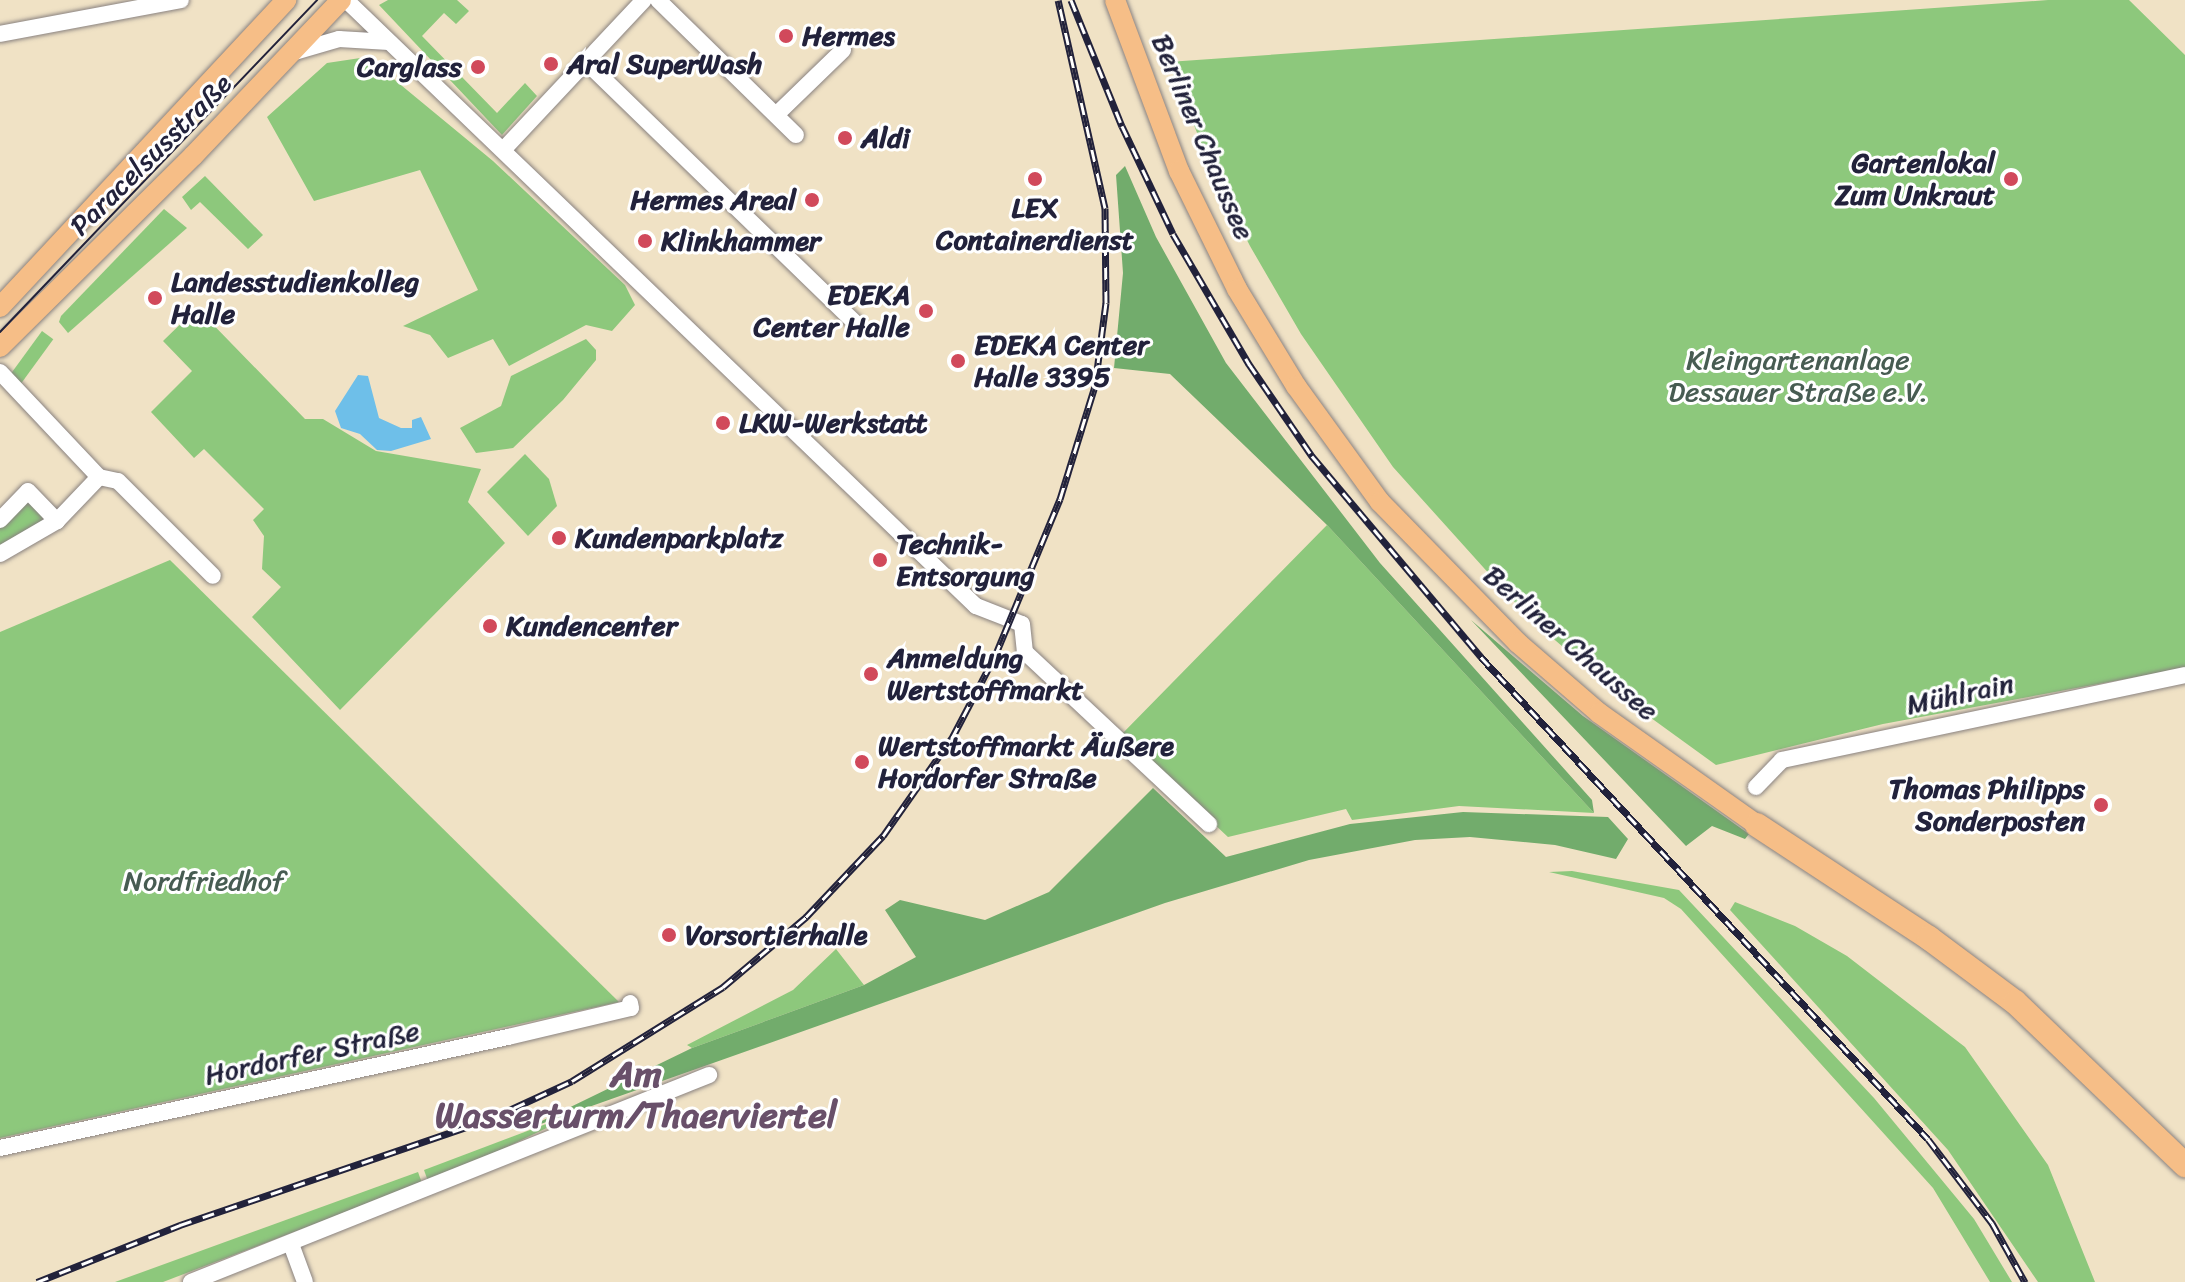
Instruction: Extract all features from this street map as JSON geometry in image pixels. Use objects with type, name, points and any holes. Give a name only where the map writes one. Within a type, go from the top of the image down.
[{"type":"highway","name":"Berliner Chaussee","points":[[1760,820],[1987,965],[2064,1030],[2185,1148]]},
{"type":"highway","name":"Berliner Chaussee","points":[[1760,820],[2015,1002],[2185,1165]]},
{"type":"main road","name":"Paracelsusstraße","points":[[0,307],[286,0]]},
{"type":"main road","name":"Paracelsusstraße","points":[[0,347],[343,0]]},
{"type":"main road","name":"Berliner Chaussee","points":[[1115,0],[1179,171],[1237,289],[1296,386],[1380,502],[1529,653],[1599,713],[1760,820]]},
{"type":"main road","name":"Berliner Chaussee","points":[[1128,0],[1170,118],[1223,237],[1305,379],[1353,445],[1448,558],[1527,638],[1636,727],[1760,820]]},
{"type":"street","points":[[0,34],[181,0]]},
{"type":"street","points":[[343,0],[504,149],[976,606],[1022,624],[1025,652],[1209,824]]},
{"type":"street","points":[[504,149],[644,0]]},
{"type":"street","points":[[658,0],[796,135]]},
{"type":"street","points":[[291,53],[339,39],[391,42]]},
{"type":"street","points":[[777,114],[843,50]]},
{"type":"street","points":[[585,61],[856,324]]},
{"type":"street","points":[[0,372],[99,477],[118,481],[213,576]]},
{"type":"street","points":[[0,554],[57,521],[99,477]]},
{"type":"street","points":[[0,520],[28,491],[57,521]]},
{"type":"street","name":"Mühlrain","points":[[1756,787],[1782,760],[2185,675]]},
{"type":"street","name":"Hordorfer Straße","points":[[0,1148],[508,1037],[631,1008],[630,1003]]},
{"type":"street","points":[[191,1282],[709,1075]]},
{"type":"street","points":[[291,1244],[305,1282]]},
{"type":"green space","points":[[388,0],[457,0],[469,11],[456,24],[444,13],[422,36],[497,113],[525,83],[537,96],[502,135],[379,5]]},
{"type":"green space","name":"Kleingartenanlage Dessauer Straße e.V.","points":[[2048,0],[2129,0],[2185,55],[2185,668],[1883,724],[1716,765],[1618,694],[1528,617],[1393,467],[1301,334],[1250,246],[1216,179],[1168,62]]},
{"type":"green space","points":[[367,57],[493,161],[625,285],[635,305],[612,331],[586,325],[509,366],[493,339],[448,358],[430,335],[403,326],[478,290],[420,170],[314,201],[267,117],[327,63]]},
{"type":"green space","points":[[1125,166],[1156,237],[1226,363],[1380,563],[1592,800],[1594,813],[1327,525],[1170,374],[1114,368],[1123,273],[1116,175]]},
{"type":"green space","points":[[205,176],[263,235],[248,249],[200,202],[191,210],[182,197]]},
{"type":"green space","points":[[164,209],[187,228],[68,333],[59,322],[61,316]]},
{"type":"green space","points":[[197,308],[305,419],[323,419],[376,451],[481,469],[468,502],[505,543],[340,710],[252,617],[281,587],[262,569],[264,536],[253,520],[264,509],[204,449],[194,458],[151,412],[192,371],[163,341]]},
{"type":"green space","points":[[42,331],[53,339],[20,385],[8,377]]},
{"type":"green space","points":[[586,339],[596,350],[596,360],[563,400],[513,448],[476,453],[460,428],[501,406],[511,376]]},
{"type":"green space","points":[[525,454],[549,479],[557,506],[528,536],[487,492]]},
{"type":"green space","points":[[26,497],[49,521],[0,549],[0,523]]},
{"type":"green space","points":[[1327,525],[1594,813],[1459,806],[1352,820],[1346,809],[1228,837],[1120,736]]},
{"type":"green space","name":"Nordfriedhof","points":[[170,560],[619,1002],[0,1138],[0,632]]},
{"type":"green space","points":[[1471,620],[1583,716],[1749,834],[1745,839],[1712,826],[1686,846]]},
{"type":"green space","points":[[1153,788],[1226,857],[1350,824],[1463,812],[1608,817],[1628,839],[1616,859],[1555,845],[1470,837],[1415,840],[1309,860],[1165,903],[521,1131],[692,1048],[864,985],[916,957],[885,910],[900,900],[985,920],[1049,892]]},
{"type":"green space","points":[[1572,871],[1679,890],[1874,1098],[1974,1219],[2012,1282],[1990,1282],[1933,1188],[1681,909],[1664,898],[1549,872]]},
{"type":"green space","points":[[1735,902],[1795,926],[1847,956],[1965,1047],[2048,1165],[2095,1282],[2038,1282],[1948,1150],[1730,910]]},
{"type":"green space","points":[[836,949],[864,985],[692,1048],[687,1045],[793,990]]},
{"type":"green space","points":[[554,1121],[555,1124],[429,1184],[424,1170]]},
{"type":"green space","points":[[418,1172],[422,1183],[163,1282],[115,1282]]},
{"type":"water","points":[[358,375],[368,376],[379,418],[401,428],[412,428],[412,420],[421,417],[431,439],[391,451],[377,450],[360,434],[341,428],[335,411]]},
{"type":"tram line","points":[[0,332],[317,0]]},
{"type":"railway","points":[[37,1282],[180,1225],[492,1118],[572,1081],[723,987],[806,917],[883,836],[952,738],[995,656],[1060,499],[1095,386],[1106,303],[1105,208],[1058,0]]},
{"type":"railway","points":[[1071,0],[1122,126],[1173,234],[1249,364],[1312,456],[1481,657],[1928,1139],[1992,1223],[2025,1282]]},
{"type":"place","name":"Hermes","points":[[786,36]]},
{"type":"place","name":"Aral SuperWash","points":[[551,64]]},
{"type":"place","name":"Carglass","points":[[478,67]]},
{"type":"place","name":"Aldi","points":[[845,138]]},
{"type":"place","name":"LEX Containerdienst","points":[[1035,179]]},
{"type":"place","name":"Gartenlokal Zum Unkraut","points":[[2011,179]]},
{"type":"place","name":"Hermes Areal","points":[[812,200]]},
{"type":"place","name":"Klinkhammer","points":[[645,241]]},
{"type":"place","name":"Landesstudienkolleg Halle","points":[[155,298]]},
{"type":"place","name":"EDEKA Center Halle","points":[[926,311]]},
{"type":"place","name":"EDEKA Center Halle 3395","points":[[958,361]]},
{"type":"place","name":"LKW-Werkstatt","points":[[723,423]]},
{"type":"place","name":"Kundenparkplatz","points":[[559,538]]},
{"type":"place","name":"Technik- Entsorgung","points":[[880,560]]},
{"type":"place","name":"Kundencenter","points":[[490,626]]},
{"type":"place","name":"Anmeldung Wertstoffmarkt","points":[[871,674]]},
{"type":"place","name":"Wertstoffmarkt Äußere Hordorfer Straße","points":[[862,762]]},
{"type":"place","name":"Thomas Philipps Sonderposten","points":[[2101,805]]},
{"type":"place","name":"Vorsortierhalle","points":[[669,935]]},
{"type":"district","name":"Am Wasserturm/Thaerviertel","points":[[636,1094]]}]
